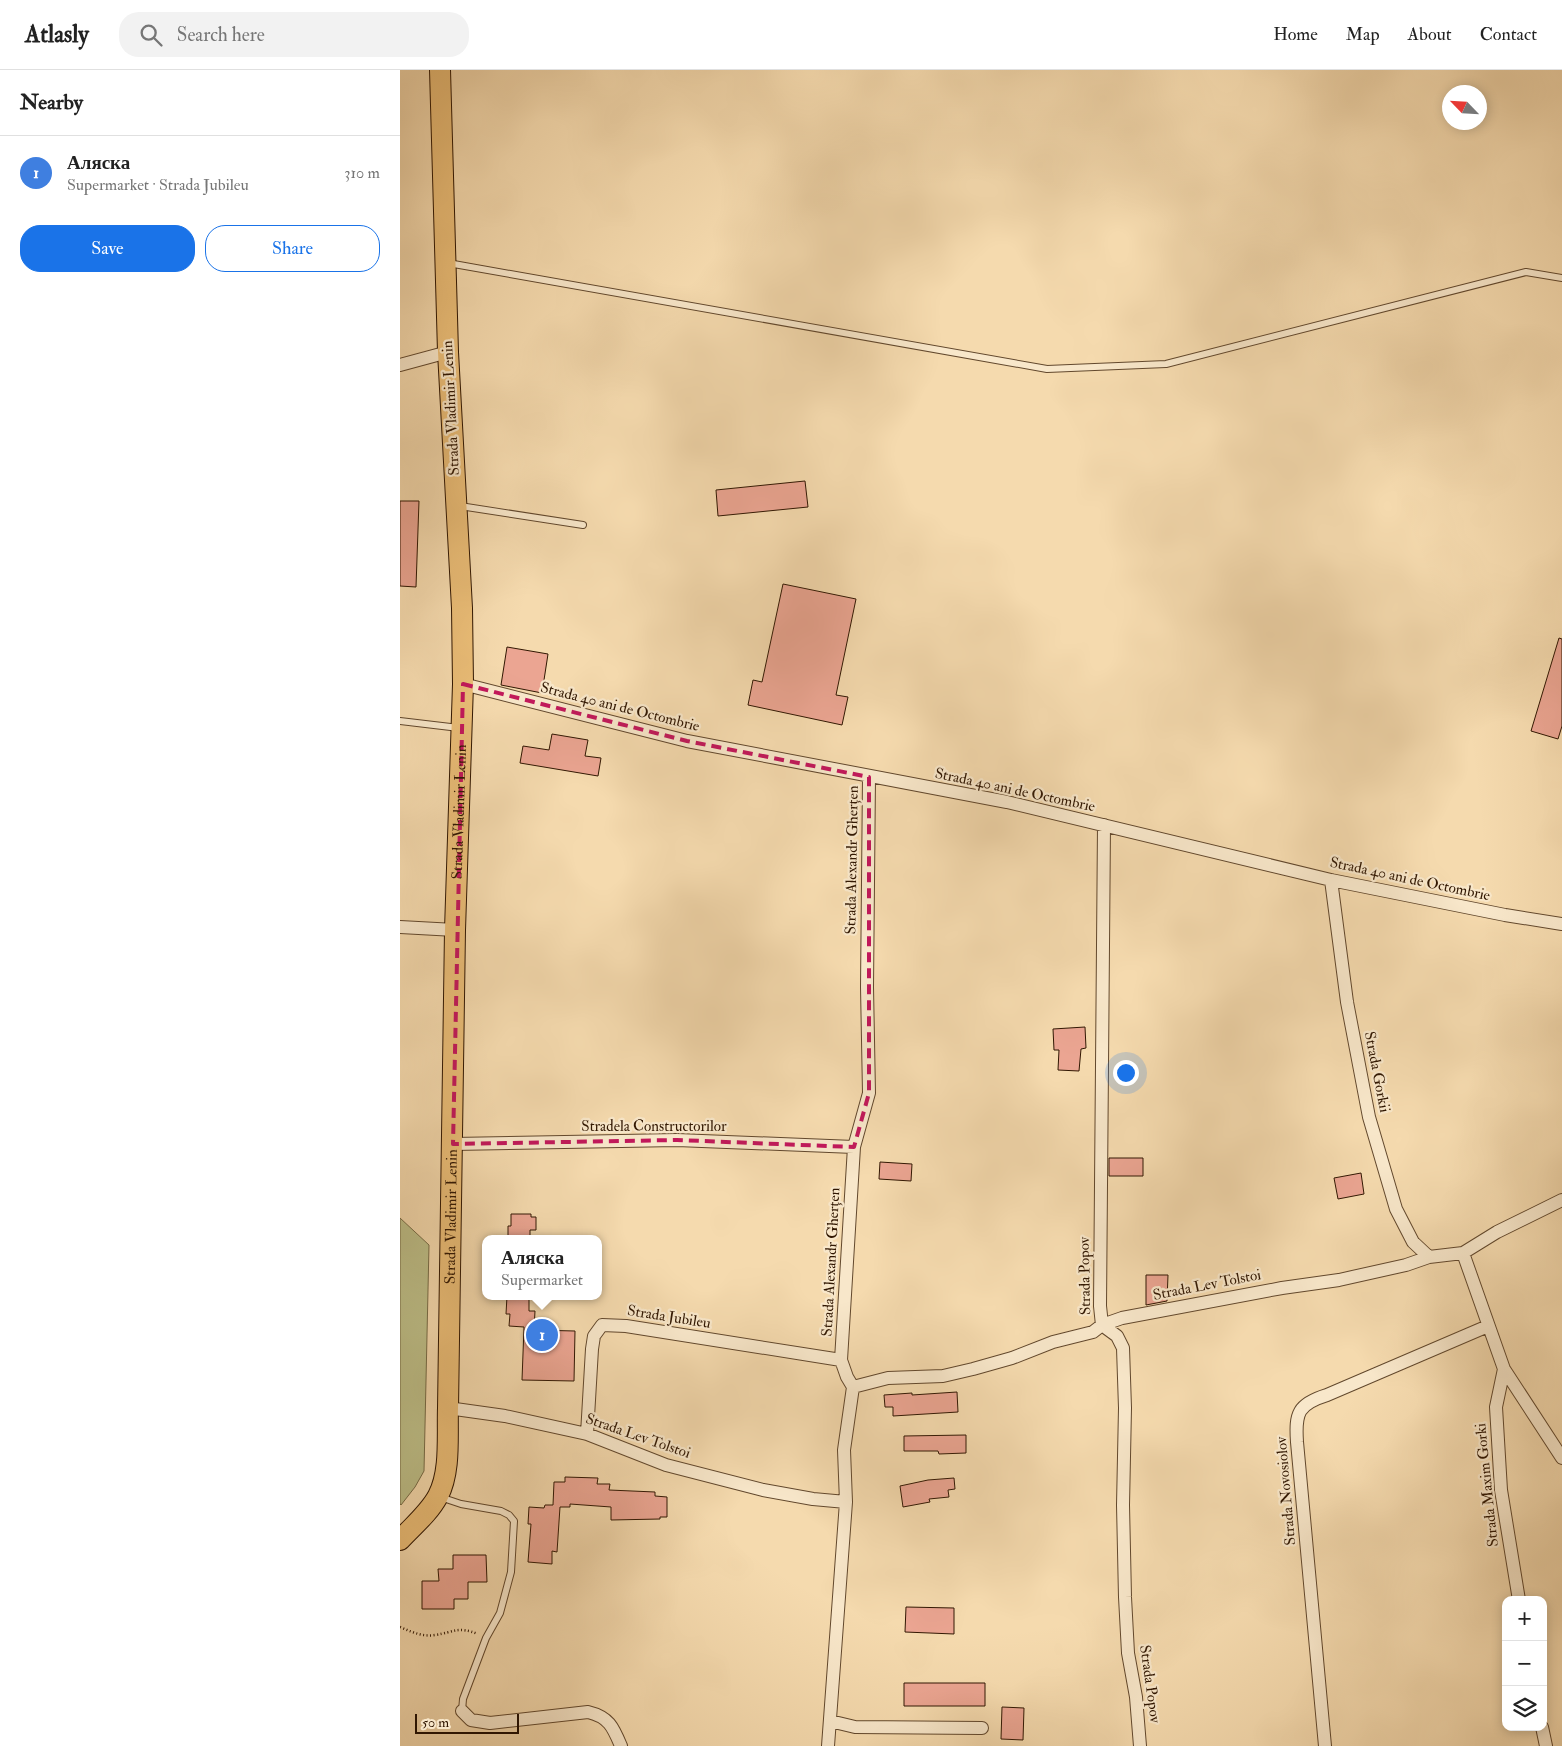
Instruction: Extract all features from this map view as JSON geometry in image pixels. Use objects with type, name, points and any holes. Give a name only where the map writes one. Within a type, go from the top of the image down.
[{"type":"main road","name":"Strada Vladimir Lenin","points":[[400,1540],[430,1509],[438,1496],[444,1478],[448,1408],[455,930],[461,758],[460,728],[463,684],[462,608],[448,352],[440,70]]},
{"type":"street","points":[[400,365],[448,352]]},
{"type":"street","name":"Strada 40 ani de Octombrie","points":[[463,684],[686,742],[1007,802],[1331,880],[1505,915],[1562,924]]},
{"type":"street","name":"Strada Alexandr Gherțen","points":[[854,1387],[847,1377],[841,1360],[854,1147],[868,1093],[869,777]]},
{"type":"street","name":"Strada Popov","points":[[1104,825],[1100,1296],[1102,1325],[1117,1336],[1123,1348],[1125,1408],[1123,1504],[1125,1597],[1128,1653],[1136,1697],[1140,1746]]},
{"type":"street","name":"Strada Gorkii","points":[[1331,880],[1347,1002],[1369,1117],[1396,1209],[1413,1242],[1429,1258]]},
{"type":"street","points":[[400,927],[455,930]]},
{"type":"street","name":"Stradela Constructorilor","points":[[453,1144],[677,1140],[854,1147]]},
{"type":"street","name":"Strada Lev Tolstoi","points":[[854,1387],[888,1378],[943,1376],[973,1369],[1012,1358],[1053,1342],[1093,1332],[1102,1325],[1122,1318],[1282,1288],[1339,1280],[1429,1258],[1463,1253],[1497,1232],[1562,1200]]},
{"type":"street","points":[[1463,1253],[1504,1369],[1562,1458]]},
{"type":"street","name":"Strada Jubileu","points":[[588,1434],[592,1349],[594,1336],[602,1325],[626,1326],[841,1360]]},
{"type":"street","name":"Strada Novosiolov","points":[[1325,1746],[1297,1442],[1296,1424],[1301,1409],[1311,1400],[1488,1326]]},
{"type":"street","name":"Strada Maxim Gorki","points":[[1504,1369],[1496,1408],[1501,1490],[1518,1596]]},
{"type":"street","points":[[828,1746],[846,1502],[844,1450],[854,1387]]},
{"type":"street","name":"Strada Lev Tolstoi","points":[[448,1408],[505,1416],[588,1434],[666,1465],[763,1490],[813,1499],[846,1502]]},
{"type":"street","points":[[462,1710],[471,1720],[490,1723],[588,1712],[599,1715],[609,1722],[621,1746]]},
{"type":"street","points":[[830,1721],[855,1727],[982,1728]]},
{"type":"street","points":[[1543,1731],[1546,1746]]},
{"type":"lane","points":[[445,262],[1047,369],[1166,364],[1526,272],[1562,278]]},
{"type":"lane","points":[[456,505],[583,525]]},
{"type":"lane","points":[[400,721],[460,728]]},
{"type":"lane","points":[[438,1496],[461,1504],[501,1511],[509,1515],[514,1521],[511,1572],[500,1612],[486,1638],[463,1699],[462,1710]]},
{"type":"path","points":[[400,1627],[415,1634],[425,1635],[436,1635],[454,1629],[466,1629],[486,1638]]},
{"type":"highlighted area","points":[[463,684],[687,741],[869,777],[869,1093],[854,1147],[677,1140],[453,1144]]},
{"type":"green space","points":[[400,1218],[429,1245],[424,1471],[415,1487],[401,1505],[400,1504]]},
{"type":"building","points":[[805,481],[808,507],[718,516],[716,490]]},
{"type":"building","points":[[400,501],[419,501],[416,587],[400,586]]},
{"type":"building","points":[[783,584],[856,599],[836,695],[848,697],[842,725],[748,705],[753,680],[762,682]]},
{"type":"building","points":[[1559,638],[1562,639],[1562,726],[1558,739],[1531,731]]},
{"type":"building","points":[[507,647],[548,654],[542,693],[501,685]]},
{"type":"building","points":[[552,734],[588,740],[585,756],[601,758],[598,776],[520,763],[523,746],[549,750]]},
{"type":"building","points":[[1085,1027],[1086,1048],[1081,1049],[1079,1071],[1058,1070],[1059,1050],[1054,1050],[1053,1029]]},
{"type":"building","points":[[1109,1158],[1143,1158],[1143,1176],[1109,1176]]},
{"type":"building","points":[[880,1162],[912,1164],[911,1181],[879,1179]]},
{"type":"building","points":[[1361,1173],[1364,1194],[1338,1199],[1334,1178]]},
{"type":"building","points":[[511,1214],[531,1214],[531,1217],[536,1217],[536,1230],[530,1230],[530,1235],[508,1235],[508,1226],[511,1226]]},
{"type":"building","points":[[1146,1275],[1168,1275],[1167,1301],[1146,1305]]},
{"type":"building","points":[[507,1300],[529,1300],[529,1311],[535,1311],[534,1330],[575,1331],[574,1381],[522,1380],[524,1327],[509,1326],[510,1314],[506,1314]]},
{"type":"building","points":[[957,1392],[958,1412],[893,1416],[893,1407],[885,1407],[884,1395]]},
{"type":"building","points":[[966,1435],[966,1453],[939,1454],[938,1451],[904,1451],[904,1436]]},
{"type":"building","points":[[565,1477],[598,1478],[597,1484],[610,1484],[609,1490],[655,1492],[655,1496],[667,1497],[667,1517],[660,1517],[660,1519],[611,1520],[611,1507],[570,1504],[570,1507],[560,1507],[557,1552],[552,1551],[552,1564],[528,1562],[531,1524],[528,1524],[529,1507],[544,1508],[545,1505],[553,1505],[554,1482],[565,1482]]},
{"type":"building","points":[[954,1478],[955,1489],[948,1490],[949,1497],[929,1499],[930,1502],[903,1507],[900,1486],[928,1480]]},
{"type":"building","points":[[453,1555],[486,1555],[487,1582],[468,1582],[468,1599],[454,1599],[454,1609],[422,1609],[422,1581],[439,1581],[438,1569],[453,1569]]},
{"type":"building","points":[[906,1607],[954,1608],[954,1634],[905,1632]]},
{"type":"building","points":[[904,1683],[985,1683],[985,1706],[904,1706]]},
{"type":"building","points":[[1002,1707],[1024,1708],[1023,1740],[1001,1739]]},
{"type":"place","name":"Аляска","points":[[542,1335]]}]
